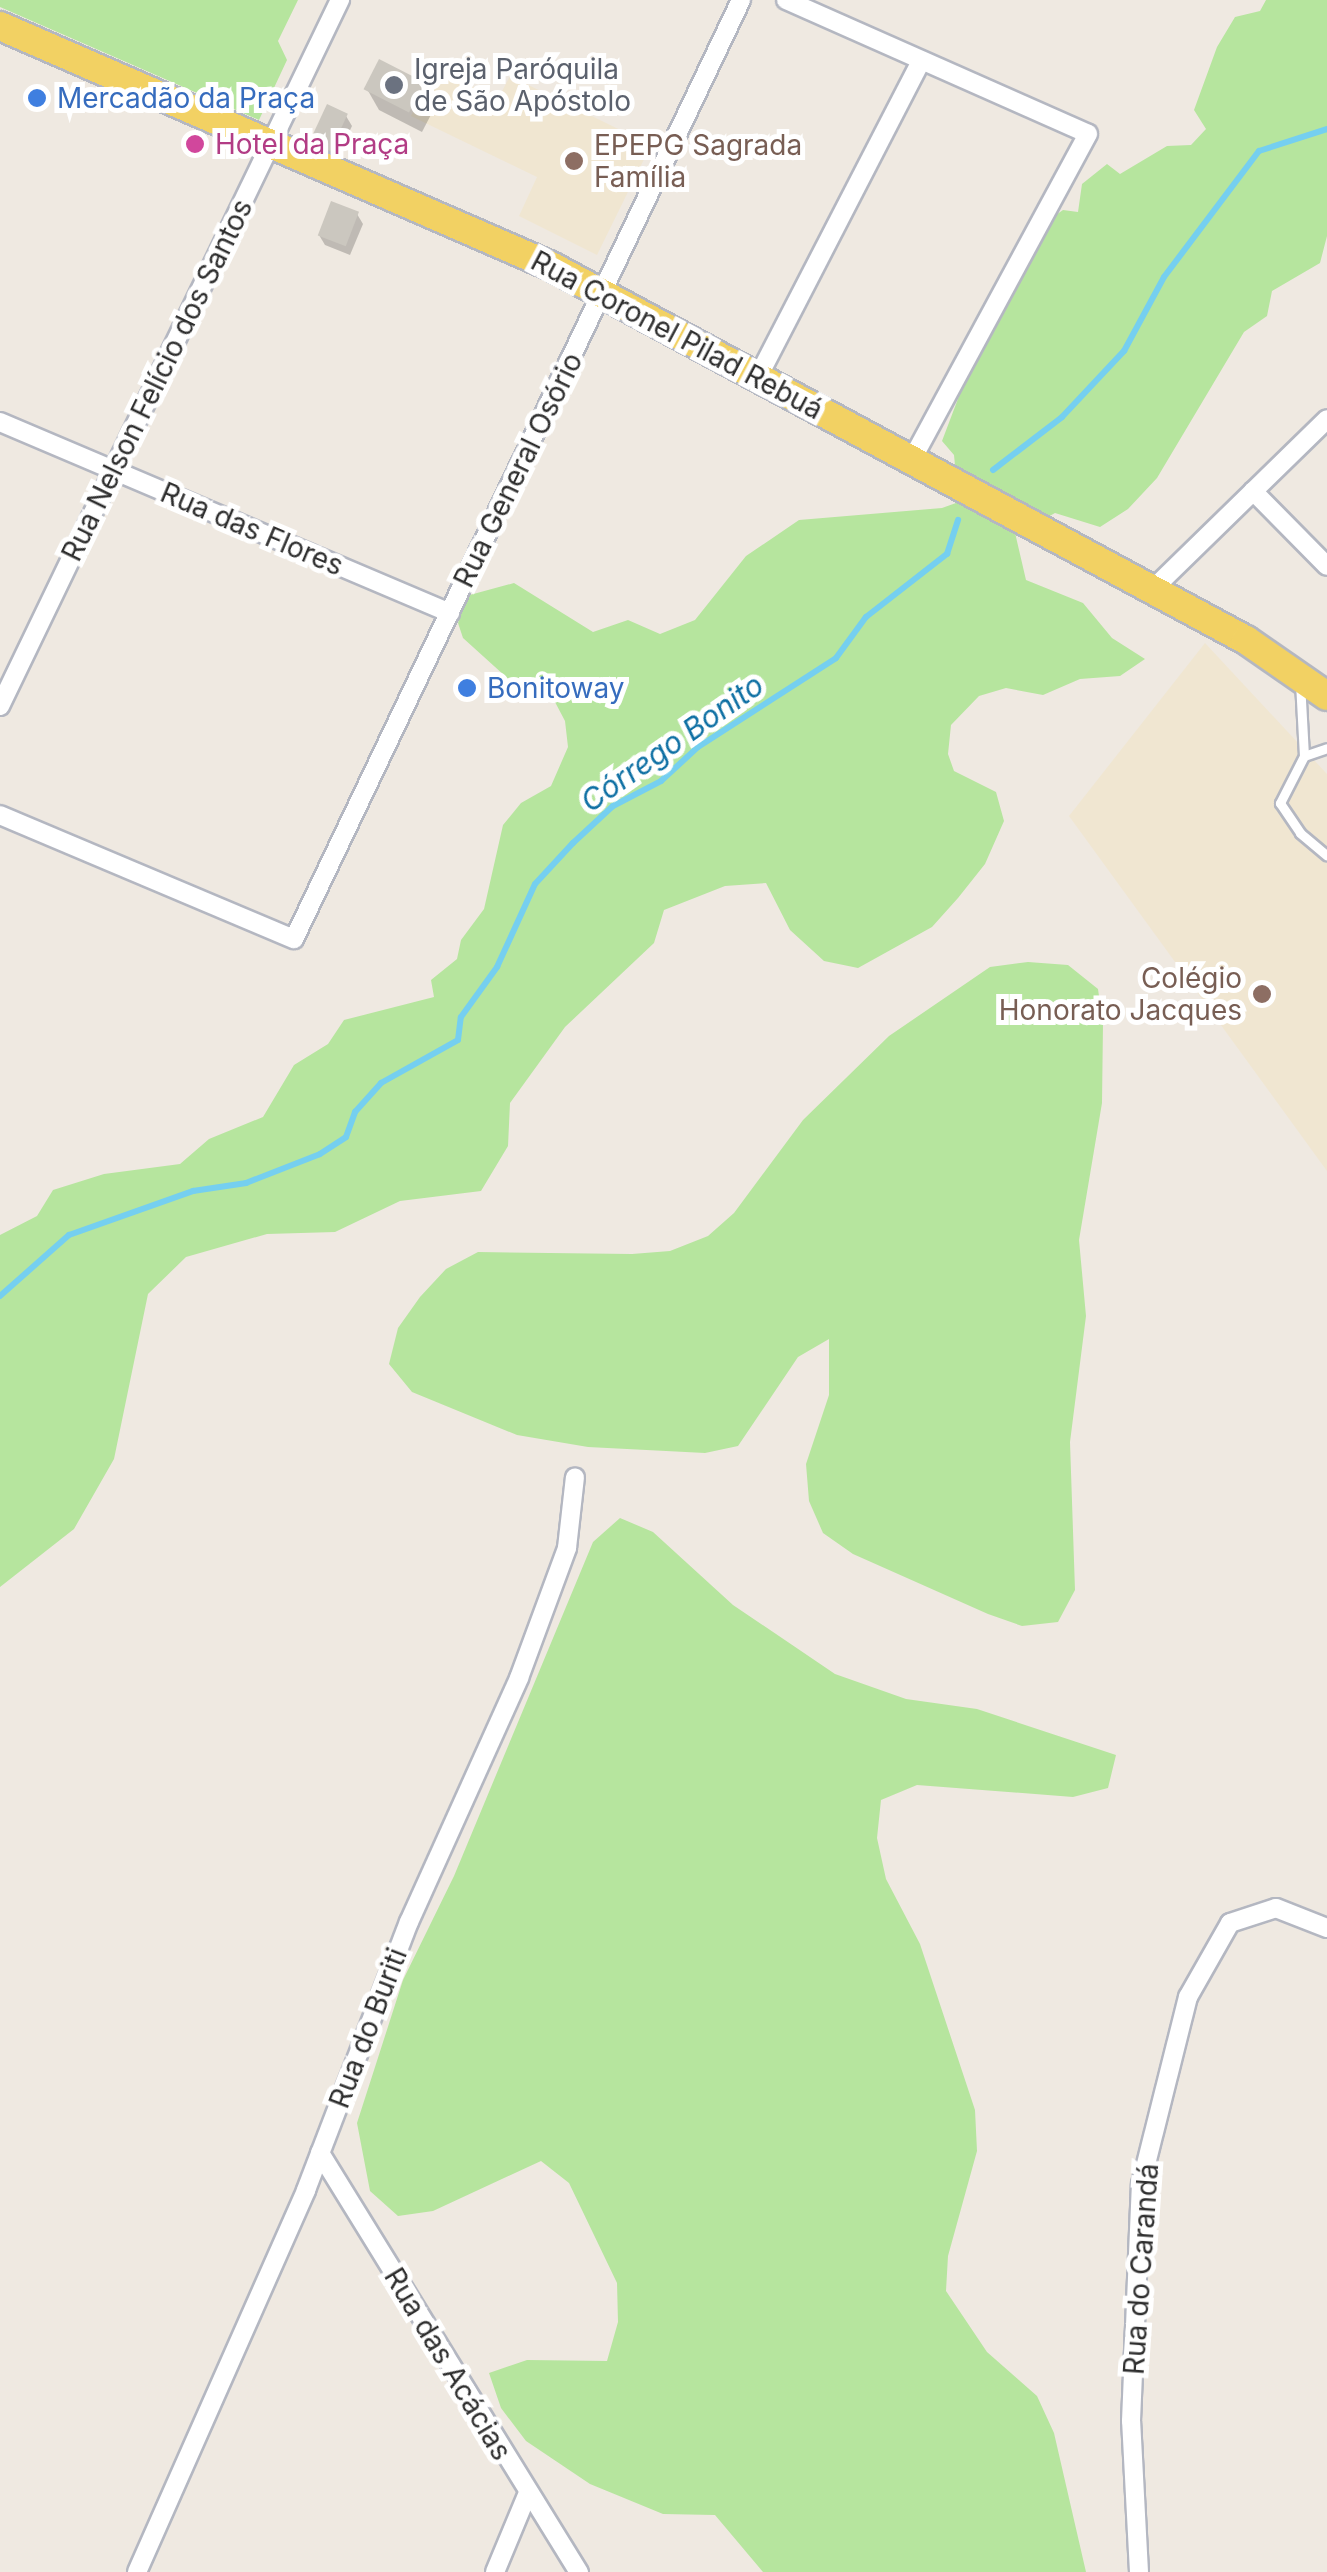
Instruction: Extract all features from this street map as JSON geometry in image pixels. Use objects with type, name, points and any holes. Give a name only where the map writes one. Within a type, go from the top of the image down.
[{"type":"main road","name":"Rua Coronel Pilad Rebuá","points":[[0,26],[271,142],[602,294],[1153,589],[1299,674],[1327,696]]},
{"type":"street","name":"Rua Nelson Felício dos Santos","points":[[0,706],[340,0]]},
{"type":"street","name":"Rua General Osório","points":[[0,815],[294,939],[741,0]]},
{"type":"street","points":[[786,0],[1088,134],[912,460]]},
{"type":"street","points":[[758,378],[921,60]]},
{"type":"street","points":[[1153,589],[1327,419]]},
{"type":"street","name":"Rua das Flores","points":[[0,422],[450,614]]},
{"type":"street","points":[[1253,491],[1327,566]]},
{"type":"street","name":"Rua do Buriti","points":[[137,2572],[320,2153],[409,1922],[519,1678],[566,1548],[575,1477]]},
{"type":"street","name":"Rua do Carandá","points":[[1139,2572],[1132,2421],[1141,2184],[1188,1997],[1230,1923],[1276,1908],[1327,1928]]},
{"type":"street","name":"Rua das Acácias","points":[[320,2153],[526,2495],[579,2572]]},
{"type":"street","points":[[494,2572],[526,2495]]},
{"type":"lane","points":[[1299,674],[1304,756],[1280,803],[1300,834],[1327,856]]},
{"type":"lane","points":[[1304,756],[1327,748]]},
{"type":"shaded area","name":"EPEPG Sagrada Família","points":[[435,68],[498,99],[510,76],[651,145],[597,255],[519,216],[537,177],[411,116]]},
{"type":"shaded area","name":"Colégio Honorato Jacques","points":[[1205,643],[1327,774],[1327,1171],[1069,816]]},
{"type":"green space","points":[[0,0],[298,0],[278,41],[287,60],[259,120],[0,7]]},
{"type":"green space","points":[[1266,0],[1327,0],[1327,236],[1320,263],[1272,291],[1267,316],[1244,332],[1157,478],[1128,509],[1100,527],[1055,513],[1037,523],[956,476],[954,455],[942,441],[978,346],[1024,274],[1046,222],[1063,210],[1078,212],[1082,184],[1107,164],[1120,174],[1167,146],[1191,145],[1206,129],[1194,110],[1217,47],[1235,17],[1260,11]]},
{"type":"green space","points":[[970,498],[1013,524],[1026,580],[1083,603],[1112,638],[1145,659],[1120,676],[1080,679],[1043,695],[1006,688],[979,696],[951,725],[948,754],[954,771],[996,792],[1004,821],[985,864],[958,898],[932,927],[858,968],[824,961],[790,930],[766,883],[725,886],[664,910],[654,943],[565,1027],[510,1103],[508,1146],[481,1191],[400,1201],[335,1232],[267,1234],[186,1257],[148,1294],[114,1459],[74,1529],[0,1587],[0,1235],[37,1216],[53,1190],[104,1174],[180,1164],[209,1139],[263,1117],[294,1065],[328,1044],[344,1020],[434,997],[431,980],[457,959],[461,940],[484,909],[503,825],[521,803],[551,786],[568,747],[565,721],[555,702],[525,694],[463,638],[458,623],[466,596],[514,583],[593,632],[628,620],[660,634],[695,620],[746,556],[799,520],[942,508]]},
{"type":"green space","points":[[1028,962],[1068,965],[1098,989],[1103,1024],[1102,1103],[1079,1240],[1086,1316],[1070,1442],[1075,1590],[1058,1622],[1022,1626],[988,1614],[853,1554],[823,1533],[809,1501],[806,1464],[829,1395],[829,1339],[798,1357],[738,1446],[705,1453],[588,1447],[517,1435],[412,1392],[389,1364],[398,1328],[420,1297],[446,1269],[478,1252],[632,1254],[670,1251],[708,1236],[734,1213],[803,1120],[889,1036],[990,967]]},
{"type":"green space","points":[[620,1518],[653,1532],[733,1605],[835,1674],[906,1699],[977,1709],[1116,1755],[1108,1788],[1073,1797],[917,1785],[881,1800],[877,1838],[886,1879],[920,1944],[975,2110],[977,2151],[948,2256],[946,2291],[987,2352],[1037,2396],[1054,2433],[1086,2572],[763,2572],[715,2515],[663,2514],[590,2484],[526,2441],[501,2408],[489,2373],[527,2360],[607,2361],[618,2322],[617,2283],[569,2183],[541,2161],[433,2211],[398,2216],[370,2191],[357,2123],[403,1980],[454,1876],[593,1542]]},
{"type":"building","name":"Igreja Paróquila de São Apóstolo","points":[[379,59],[424,82],[409,112],[364,89]]},
{"type":"building","points":[[327,104],[348,114],[331,151],[310,141]]},
{"type":"building","points":[[331,201],[359,212],[346,246],[318,236]]},
{"type":"waterway","points":[[993,470],[1062,417],[1124,351],[1164,277],[1259,151],[1327,129]]},
{"type":"waterway","name":"Córrego Bonito","points":[[0,1296],[69,1235],[193,1191],[246,1183],[320,1154],[346,1137],[355,1112],[381,1083],[458,1040],[461,1017],[497,967],[535,884],[573,843],[613,806],[661,781],[698,747],[836,658],[866,617],[947,554],[958,520]]},
{"type":"place","name":"Igreja Paróquila de São Apóstolo","points":[[394,85]]},
{"type":"place","name":"Mercadão da Praça","points":[[37,98]]},
{"type":"place","name":"Hotel da Praça","points":[[195,144]]},
{"type":"place","name":"EPEPG Sagrada Família","points":[[574,161]]},
{"type":"place","name":"Bonitoway","points":[[467,688]]},
{"type":"place","name":"Colégio Honorato Jacques","points":[[1262,994]]}]
